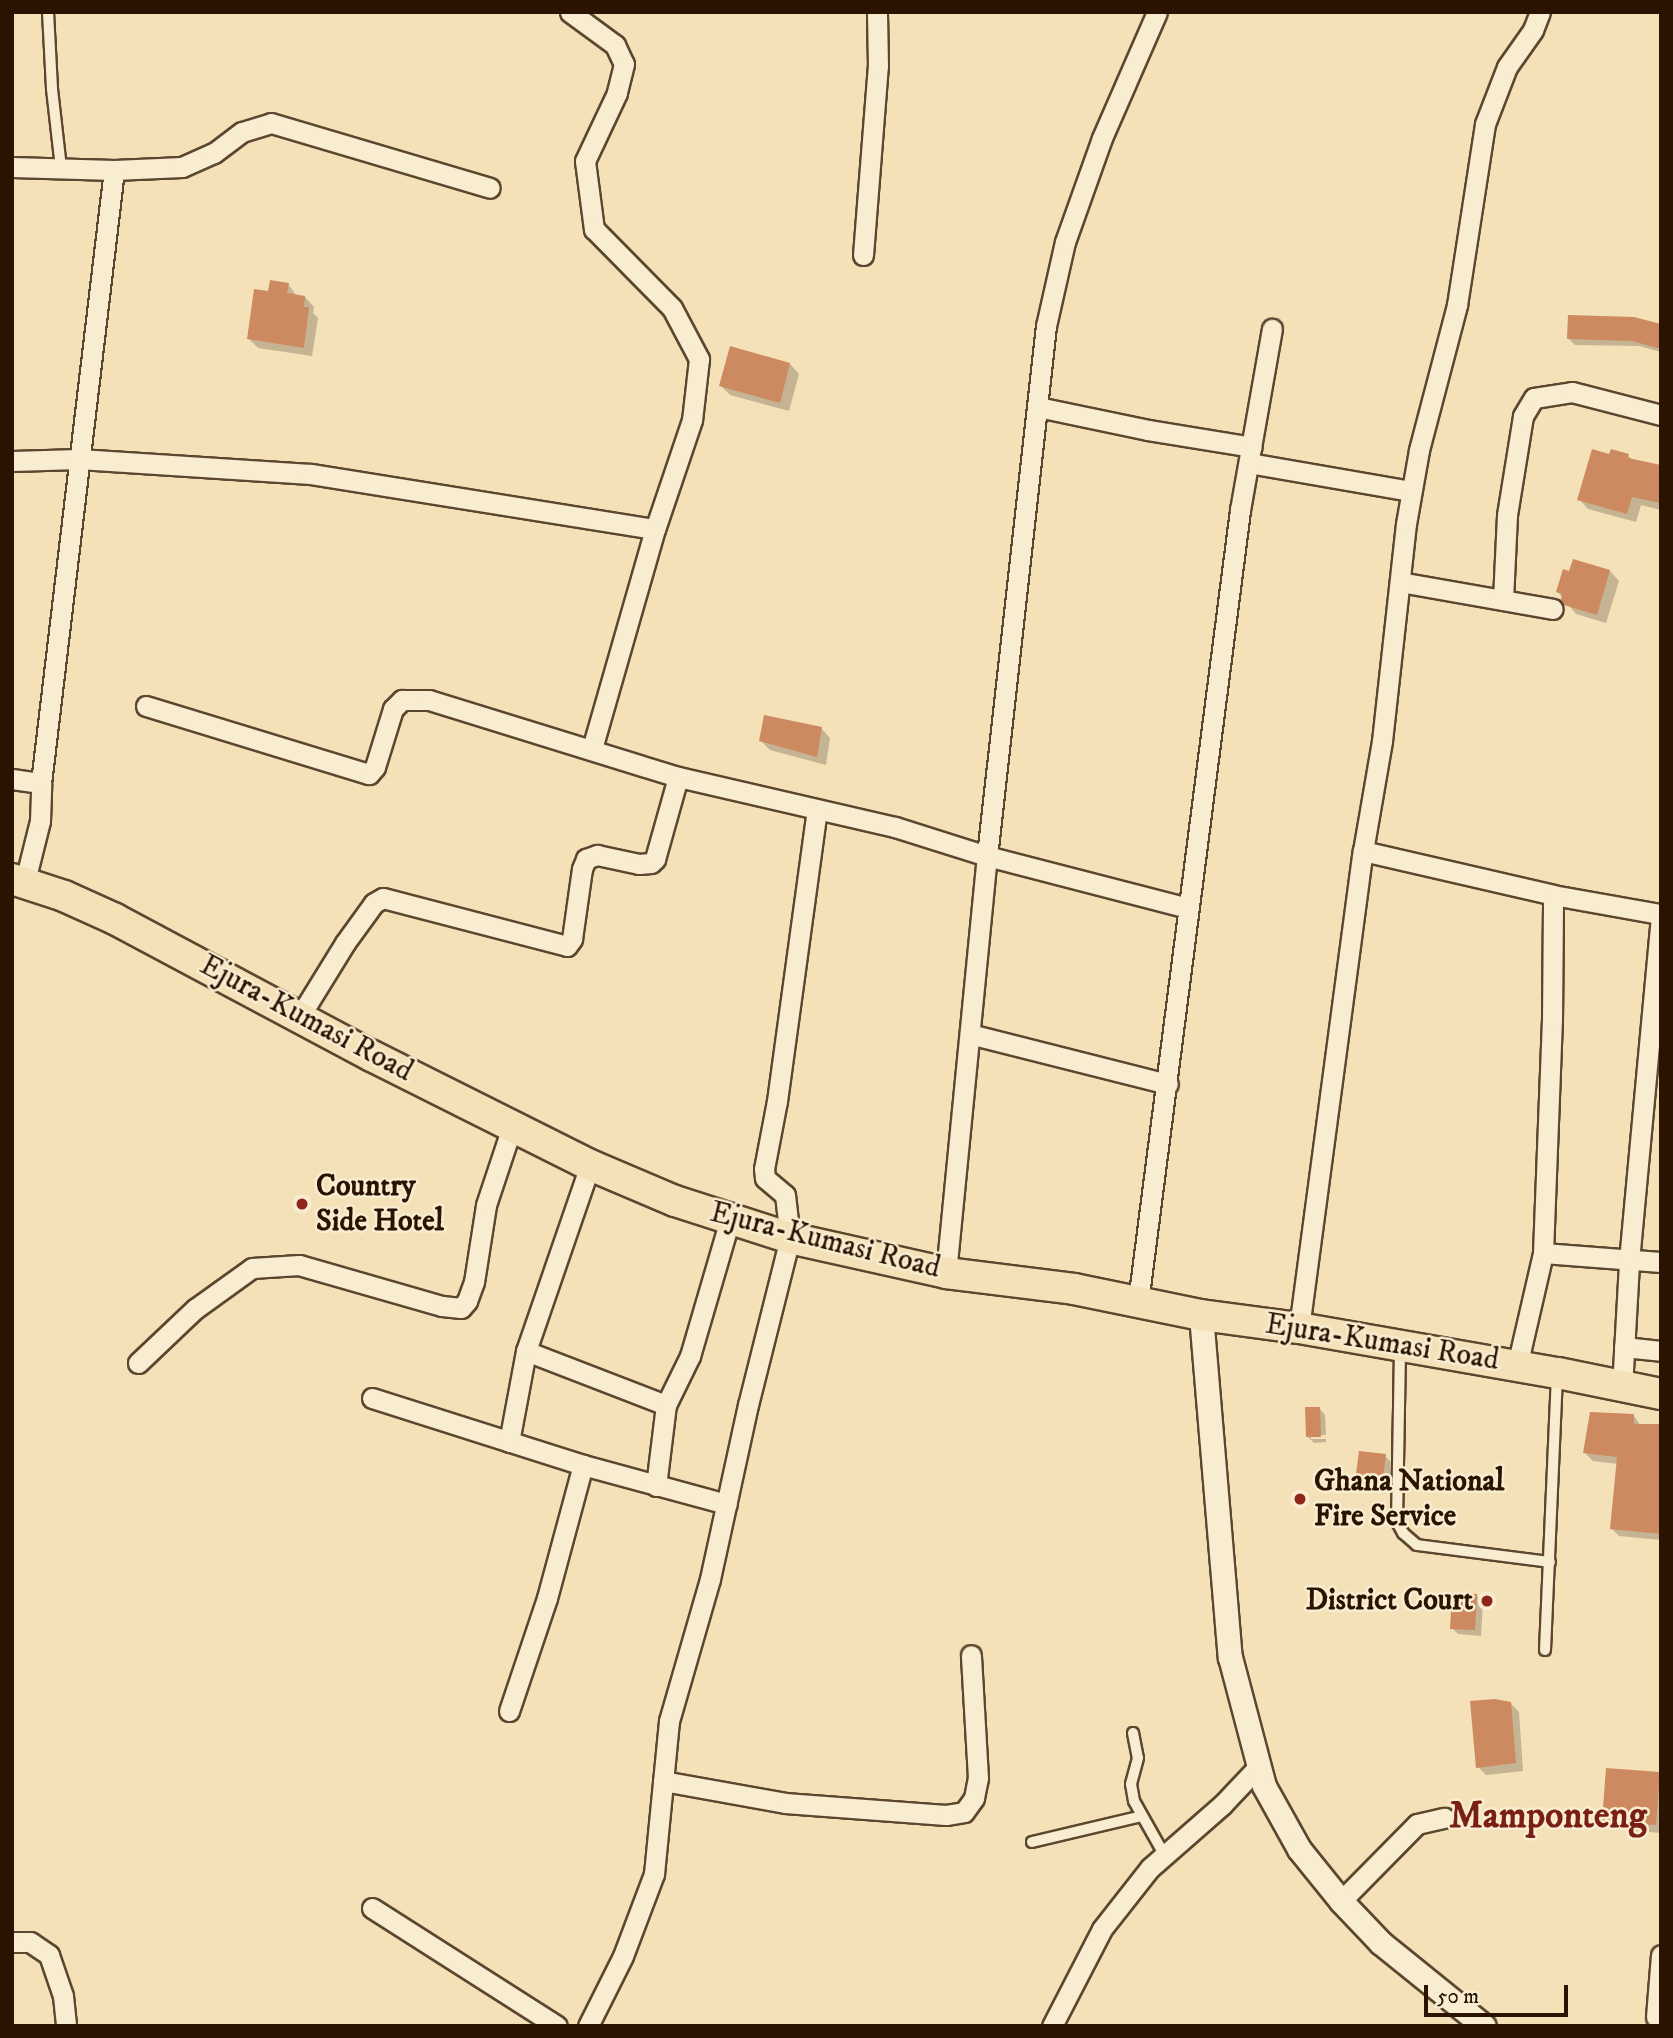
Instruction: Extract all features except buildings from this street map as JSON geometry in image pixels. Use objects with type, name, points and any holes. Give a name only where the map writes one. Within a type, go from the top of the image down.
[{"type":"main road","name":"Ejura-Kumasi Road","points":[[18,880],[115,919],[512,1127],[590,1165],[675,1201],[790,1238],[946,1273],[1074,1289],[1201,1315],[1299,1328],[1558,1373],[1661,1394]]},
{"type":"street","points":[[570,12],[615,45],[624,64],[617,93],[585,160],[594,229],[672,308],[699,359],[692,420],[655,528],[592,749]]},
{"type":"street","points":[[863,255],[878,66],[877,12]]},
{"type":"street","points":[[946,1273],[987,856],[1046,326],[1065,242],[1102,138],[1157,12]]},
{"type":"street","points":[[1299,1328],[1363,851],[1382,741],[1411,491],[1457,305],[1485,124],[1507,67],[1533,30],[1539,12]]},
{"type":"street","points":[[12,167],[114,170],[182,167],[214,153],[242,132],[271,123],[490,188]]},
{"type":"street","points":[[18,880],[40,821],[41,783],[114,170]]},
{"type":"street","points":[[1138,1303],[1168,1084],[1188,908],[1250,455],[1272,329]]},
{"type":"street","points":[[1503,600],[1507,515],[1523,416],[1534,398],[1572,392],[1661,415]]},
{"type":"street","points":[[1038,407],[1411,491]]},
{"type":"street","points":[[12,461],[79,458],[311,474],[655,528]]},
{"type":"street","points":[[1400,582],[1553,609]]},
{"type":"street","points":[[146,706],[369,774],[375,767],[393,709],[402,699],[429,700],[678,777],[895,827],[987,856],[1188,908]]},
{"type":"street","points":[[300,1016],[345,943],[374,903],[383,898],[567,946],[572,939],[582,869],[586,859],[597,855],[639,864],[651,863],[678,777]]},
{"type":"street","points":[[12,779],[41,783]]},
{"type":"street","points":[[588,2026],[623,1956],[645,1904],[654,1874],[669,1721],[710,1579],[790,1238],[785,1195],[765,1178],[764,1169],[778,1101],[817,810]]},
{"type":"street","points":[[1363,851],[1553,895],[1660,914],[1652,1102],[1629,1261],[1622,1388]]},
{"type":"street","points":[[1517,1366],[1543,1253],[1552,1020],[1553,895]]},
{"type":"street","points":[[970,1034],[1168,1084]]},
{"type":"street","points":[[138,1363],[195,1309],[252,1268],[299,1265],[443,1306],[461,1308],[474,1282],[486,1205],[512,1127]]},
{"type":"street","points":[[509,1442],[526,1351],[590,1165]]},
{"type":"street","points":[[656,1486],[666,1405],[690,1356],[730,1219]]},
{"type":"street","points":[[1543,1253],[1661,1262]]},
{"type":"street","points":[[1201,1315],[1230,1657],[1264,1786],[1299,1849],[1341,1901],[1381,1943],[1484,2026]]},
{"type":"street","points":[[1624,1347],[1661,1351]]},
{"type":"street","points":[[526,1351],[666,1405]]},
{"type":"street","points":[[372,1398],[583,1465],[727,1504]]},
{"type":"street","points":[[509,1711],[547,1598],[583,1465]]},
{"type":"street","points":[[663,1781],[785,1803],[946,1815],[964,1812],[974,1798],[978,1778],[971,1655]]},
{"type":"street","points":[[1052,2026],[1102,1929],[1150,1868],[1259,1766]]},
{"type":"street","points":[[1341,1901],[1417,1824],[1444,1818]]},
{"type":"street","points":[[372,1908],[557,2026]]},
{"type":"street","points":[[12,1942],[30,1942],[49,1955],[63,1996],[66,2026]]},
{"type":"street","points":[[1656,2017],[1661,1955]]},
{"type":"lane","points":[[48,12],[52,89],[61,168]]},
{"type":"lane","points":[[1400,1346],[1397,1522],[1403,1533],[1417,1545],[1550,1562]]},
{"type":"lane","points":[[1545,1650],[1558,1373]]},
{"type":"lane","points":[[1133,1733],[1138,1758],[1131,1784],[1134,1801],[1165,1856]]},
{"type":"lane","points":[[1032,1842],[1142,1816]]},
{"type":"place","name":"Country Side Hotel","points":[[302,1204]]},
{"type":"place","name":"Ghana National Fire Service","points":[[1300,1499]]},
{"type":"place","name":"District Court","points":[[1487,1601]]},
{"type":"district","name":"Mamponteng","points":[[1548,1817]]}]
